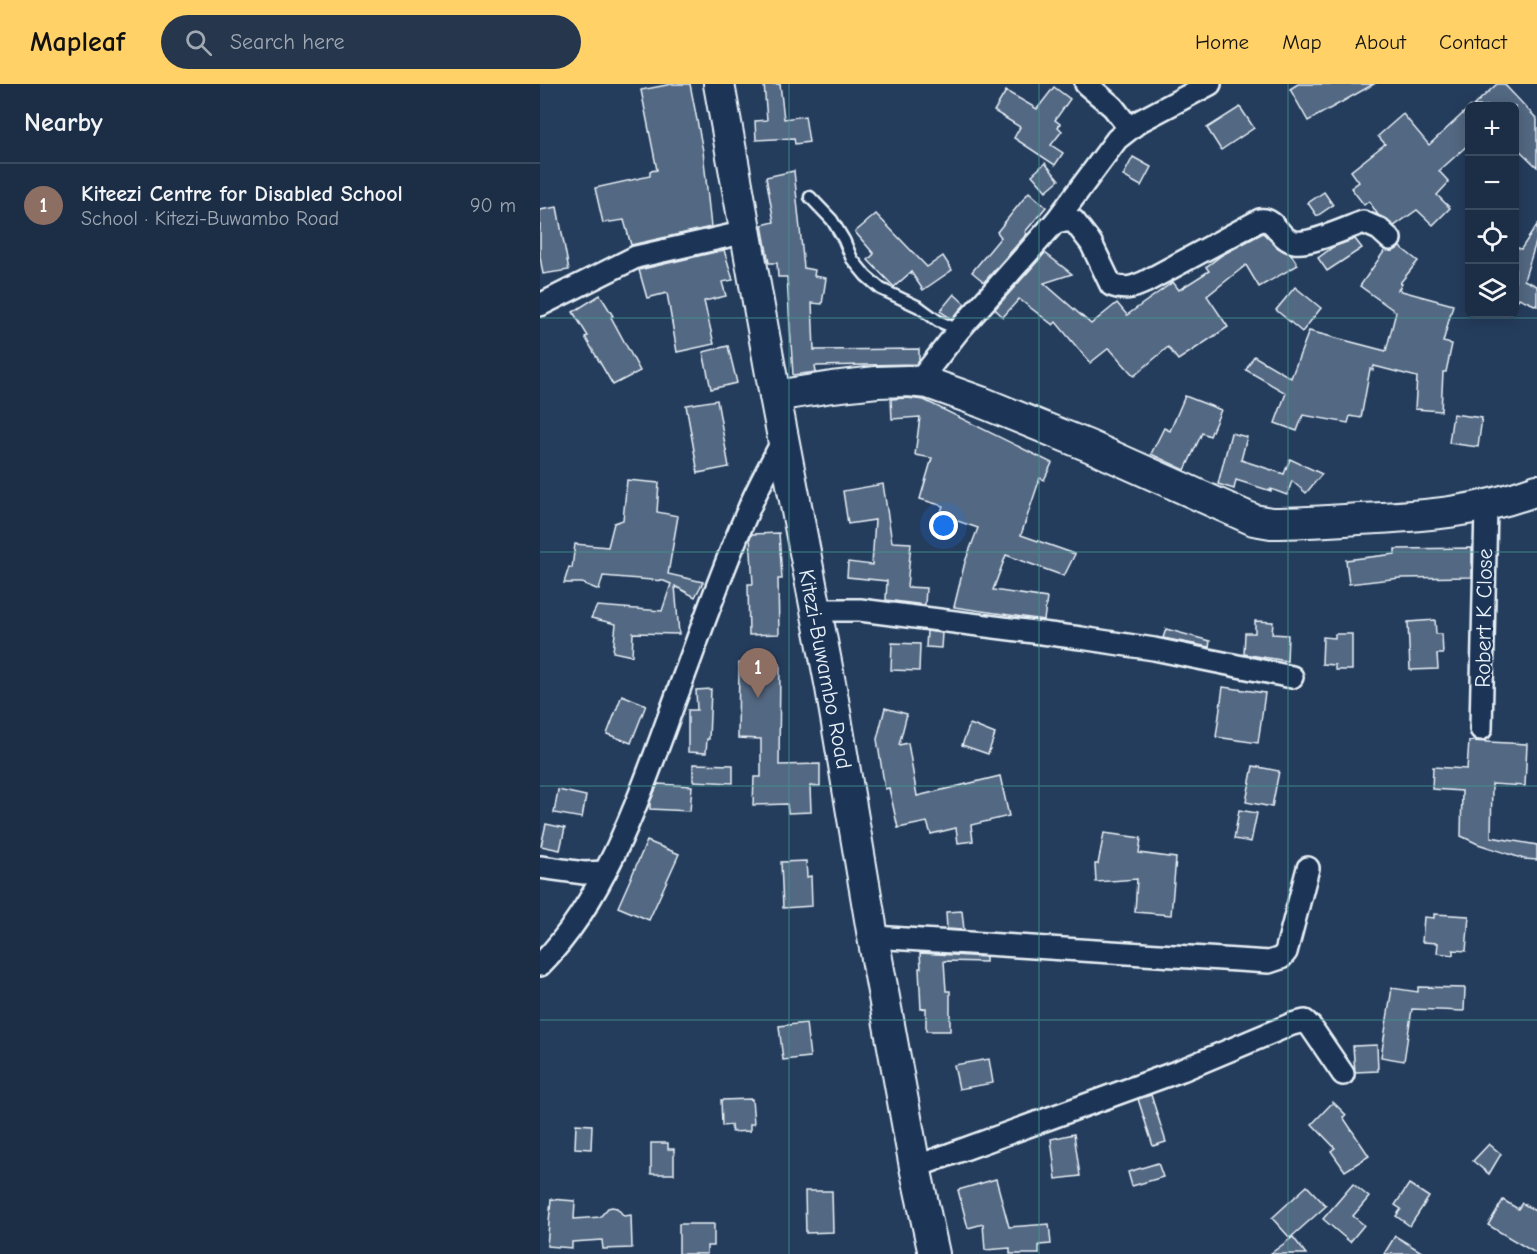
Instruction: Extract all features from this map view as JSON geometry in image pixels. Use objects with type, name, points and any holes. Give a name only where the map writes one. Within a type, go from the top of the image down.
[{"type":"street","name":"Kitezi-Buwambo Road","points":[[719,84],[783,440],[831,688],[873,938],[933,1254]]},
{"type":"street","points":[[1086,84],[1113,108],[1129,128]]},
{"type":"street","points":[[919,381],[959,330],[1056,221],[1101,158],[1129,128],[1204,86]]},
{"type":"street","points":[[1056,221],[1074,221],[1091,243],[1111,285],[1122,289],[1133,288],[1260,220],[1268,219],[1280,233],[1293,242],[1309,241],[1363,222],[1390,239]]},
{"type":"street","points":[[540,305],[636,257],[746,232]]},
{"type":"street","points":[[775,396],[877,382],[919,381],[981,402],[1078,442],[1254,520],[1286,523],[1411,517],[1460,512],[1486,507],[1537,490]]},
{"type":"street","points":[[540,965],[557,948],[605,872],[656,753],[747,511],[783,440]]},
{"type":"street","name":"Robert K Close","points":[[1480,729],[1486,507]]},
{"type":"street","points":[[815,610],[860,610],[1081,638],[1154,649],[1292,677]]},
{"type":"street","points":[[540,867],[585,873],[605,872]]},
{"type":"street","points":[[873,938],[1269,962],[1281,958],[1286,952],[1308,868]]},
{"type":"street","points":[[915,1167],[1182,1070],[1305,1021],[1343,1074]]},
{"type":"lane","points":[[810,197],[832,220],[852,259],[866,276],[881,289],[919,307],[938,321],[959,330]]},
{"type":"building","points":[[672,84],[690,84],[703,151],[711,227],[631,245],[624,220],[603,223],[595,188],[650,176],[650,171],[657,170],[641,90]]},
{"type":"building","points":[[764,84],[780,84],[784,119],[805,116],[809,142],[795,144],[794,138],[756,140],[755,121],[767,120]]},
{"type":"building","points":[[1298,84],[1374,84],[1308,121],[1290,89]]},
{"type":"building","points":[[1497,84],[1504,84],[1537,119],[1537,167],[1519,150],[1519,102],[1477,102]]},
{"type":"building","points":[[1054,87],[1070,99],[1055,120],[1060,124],[1058,127],[1062,131],[1051,145],[1063,153],[1055,165],[1014,138],[1020,127],[994,111],[1006,91],[1037,109]]},
{"type":"building","points":[[1240,107],[1254,128],[1221,150],[1207,128]]},
{"type":"building","points":[[1465,112],[1465,148],[1439,171],[1449,182],[1437,195],[1450,208],[1433,225],[1417,210],[1394,226],[1378,215],[1369,201],[1364,205],[1351,188],[1359,182],[1351,171],[1385,144],[1378,136],[1403,114],[1429,145]]},
{"type":"building","points":[[1133,157],[1151,167],[1141,186],[1123,176]]},
{"type":"building","points":[[1045,163],[1059,180],[1046,191],[1032,175]]},
{"type":"building","points":[[794,171],[804,268],[815,270],[814,276],[826,278],[822,304],[812,303],[814,350],[919,349],[919,360],[916,364],[815,366],[816,372],[793,375],[787,277],[778,277],[777,263],[769,263],[762,225],[774,222],[766,177]]},
{"type":"building","points":[[1029,192],[1046,207],[1025,232],[1027,234],[984,282],[972,272],[1001,237],[997,232]]},
{"type":"building","points":[[1324,192],[1333,205],[1317,216],[1308,203]]},
{"type":"building","points":[[557,207],[569,270],[543,274],[540,257],[540,210]]},
{"type":"building","points":[[876,214],[927,267],[943,256],[952,270],[923,290],[911,272],[894,287],[868,260],[874,254],[855,232]]},
{"type":"building","points":[[1537,225],[1537,239],[1524,280],[1537,286],[1537,306],[1519,298],[1519,248],[1521,249]]},
{"type":"building","points":[[1263,233],[1277,247],[1291,254],[1298,265],[1259,287],[1246,265],[1207,296],[1228,327],[1178,360],[1168,347],[1134,376],[1109,348],[1090,363],[1056,322],[1053,325],[1019,299],[1003,317],[995,309],[1045,253],[1072,274],[1044,283],[1091,324],[1117,303],[1127,315],[1173,282],[1179,290],[1209,271],[1206,267],[1222,255]]},
{"type":"building","points":[[1355,239],[1362,248],[1327,271],[1318,258],[1333,247]]},
{"type":"building","points":[[1400,247],[1418,261],[1400,283],[1402,284],[1398,290],[1453,305],[1443,342],[1452,344],[1446,372],[1443,372],[1441,411],[1415,409],[1417,377],[1374,366],[1373,370],[1370,369],[1361,418],[1350,416],[1348,423],[1303,415],[1297,431],[1275,423],[1286,393],[1246,370],[1254,356],[1291,378],[1309,331],[1386,351],[1396,312],[1360,286],[1385,250],[1393,251]]},
{"type":"building","points":[[724,250],[733,280],[722,282],[726,296],[704,301],[714,344],[677,352],[667,293],[647,298],[639,270]]},
{"type":"building","points":[[1295,287],[1321,308],[1302,332],[1276,310]]},
{"type":"building","points":[[954,294],[965,304],[952,319],[940,311]]},
{"type":"building","points":[[600,295],[640,371],[613,385],[573,312]]},
{"type":"building","points":[[728,346],[737,383],[711,389],[703,352]]},
{"type":"building","points":[[1185,396],[1221,410],[1210,436],[1202,433],[1185,470],[1151,454],[1164,428],[1170,431]]},
{"type":"building","points":[[891,399],[924,400],[1052,463],[1044,480],[1040,478],[1021,535],[1075,554],[1064,576],[1006,555],[993,590],[1047,598],[1044,620],[954,607],[965,562],[978,528],[940,515],[943,506],[920,499],[932,458],[915,455],[920,417],[892,419]]},
{"type":"building","points":[[717,400],[729,467],[698,473],[686,405]]},
{"type":"building","points":[[1453,414],[1482,418],[1478,447],[1449,443]]},
{"type":"building","points":[[1231,433],[1247,437],[1241,460],[1284,474],[1290,459],[1322,474],[1306,493],[1292,481],[1287,495],[1236,480],[1234,489],[1218,484]]},
{"type":"building","points":[[627,480],[659,483],[657,512],[678,516],[668,574],[703,582],[695,597],[675,586],[679,634],[633,633],[632,656],[613,652],[616,624],[591,618],[597,606],[662,611],[671,584],[664,581],[603,576],[599,590],[582,583],[564,583],[569,567],[572,568],[575,544],[608,547],[614,523],[623,520]]},
{"type":"building","points":[[883,484],[892,542],[911,543],[907,587],[926,588],[925,605],[886,600],[887,581],[847,577],[848,562],[872,565],[875,520],[848,524],[843,491]]},
{"type":"building","points":[[779,533],[782,579],[778,579],[779,634],[749,635],[748,584],[753,584],[750,537],[752,534]]},
{"type":"building","points":[[1472,548],[1472,577],[1400,578],[1349,584],[1346,560],[1395,554],[1395,549]]},
{"type":"building","points":[[1435,620],[1436,634],[1442,634],[1443,654],[1437,654],[1438,669],[1410,670],[1408,622]]},
{"type":"building","points":[[1255,621],[1273,622],[1272,634],[1288,635],[1287,661],[1244,654],[1245,633],[1255,633]]},
{"type":"building","points":[[1166,629],[1210,641],[1209,647],[1163,638]]},
{"type":"building","points":[[927,631],[942,633],[941,648],[926,647]]},
{"type":"building","points":[[1335,634],[1352,634],[1352,670],[1335,670],[1335,665],[1322,664],[1323,637],[1335,638]]},
{"type":"building","points":[[892,643],[920,644],[919,671],[891,670]]},
{"type":"building","points":[[739,663],[780,664],[779,765],[820,764],[820,786],[810,786],[811,812],[788,813],[787,804],[753,805],[754,777],[761,777],[761,739],[738,738]]},
{"type":"building","points":[[1223,687],[1265,693],[1258,743],[1216,737]]},
{"type":"building","points":[[711,689],[709,739],[707,739],[706,753],[688,752],[688,710],[697,710],[696,690]]},
{"type":"building","points":[[622,695],[646,705],[631,743],[607,734]]},
{"type":"building","points":[[885,708],[907,714],[899,745],[908,743],[917,796],[1000,776],[1009,816],[971,825],[973,841],[958,843],[956,828],[931,834],[927,822],[898,828],[889,788],[885,789],[877,739]]},
{"type":"building","points":[[970,724],[995,734],[988,754],[962,745]]},
{"type":"building","points":[[1469,741],[1527,744],[1525,786],[1492,784],[1491,837],[1537,845],[1537,860],[1524,859],[1461,836],[1462,791],[1432,789],[1433,767],[1467,769]]},
{"type":"building","points":[[693,764],[733,765],[733,783],[693,781]]},
{"type":"building","points":[[1253,766],[1279,771],[1272,807],[1246,802]]},
{"type":"building","points":[[658,784],[692,786],[690,811],[650,809],[650,802]]},
{"type":"building","points":[[558,790],[586,796],[582,818],[554,813]]},
{"type":"building","points":[[1239,810],[1257,813],[1251,842],[1234,839]]},
{"type":"building","points":[[546,824],[565,828],[560,850],[541,846]]},
{"type":"building","points":[[1104,833],[1141,838],[1139,853],[1176,858],[1171,915],[1135,912],[1137,879],[1096,882],[1095,864],[1098,864]]},
{"type":"building","points":[[647,841],[679,854],[649,920],[618,907]]},
{"type":"building","points":[[806,861],[807,877],[811,876],[812,906],[783,908],[781,862]]},
{"type":"building","points":[[962,911],[964,930],[947,929],[946,912]]},
{"type":"building","points":[[1434,914],[1469,916],[1466,951],[1453,950],[1453,955],[1437,953],[1438,943],[1422,942],[1424,917],[1434,918]]},
{"type":"building","points":[[920,953],[986,957],[986,962],[944,961],[946,991],[950,991],[950,1031],[926,1031],[926,1008],[921,1009]]},
{"type":"building","points":[[1418,987],[1465,988],[1464,1011],[1412,1009],[1404,1061],[1381,1057],[1392,988],[1418,992]]},
{"type":"building","points":[[806,1023],[810,1057],[783,1060],[779,1026]]},
{"type":"building","points":[[1377,1045],[1378,1071],[1355,1072],[1353,1046]]},
{"type":"building","points":[[989,1059],[993,1083],[959,1089],[954,1065]]},
{"type":"building","points":[[1151,1095],[1166,1142],[1153,1146],[1138,1099]]},
{"type":"building","points":[[752,1099],[754,1124],[750,1124],[750,1131],[732,1132],[731,1125],[722,1126],[721,1100]]},
{"type":"building","points":[[1333,1102],[1346,1115],[1343,1117],[1369,1156],[1345,1171],[1331,1151],[1335,1148],[1312,1124]]},
{"type":"building","points":[[576,1124],[592,1125],[591,1149],[575,1148]]},
{"type":"building","points":[[1074,1134],[1080,1176],[1056,1179],[1051,1139]]},
{"type":"building","points":[[651,1143],[668,1143],[668,1149],[674,1149],[674,1174],[651,1174]]},
{"type":"building","points":[[1489,1144],[1501,1154],[1489,1174],[1473,1161]]},
{"type":"building","points":[[1158,1163],[1163,1177],[1132,1186],[1128,1172]]},
{"type":"building","points":[[996,1179],[1009,1227],[1049,1224],[1051,1244],[1039,1245],[1039,1254],[1010,1254],[1010,1248],[985,1250],[983,1224],[968,1228],[958,1190]]},
{"type":"building","points":[[1353,1184],[1369,1197],[1353,1216],[1364,1225],[1350,1242],[1323,1219]]},
{"type":"building","points":[[1409,1184],[1429,1197],[1410,1226],[1396,1216],[1401,1209],[1395,1205]]},
{"type":"building","points":[[1307,1186],[1326,1206],[1290,1238],[1272,1218]]},
{"type":"building","points":[[805,1191],[832,1191],[833,1232],[806,1233]]},
{"type":"building","points":[[551,1199],[575,1201],[574,1219],[600,1217],[612,1207],[617,1208],[624,1216],[631,1215],[632,1248],[603,1249],[602,1240],[572,1242],[572,1248],[547,1246]]},
{"type":"building","points":[[1503,1200],[1518,1209],[1522,1203],[1537,1212],[1537,1254],[1488,1225]]},
{"type":"building","points":[[679,1224],[714,1224],[714,1246],[707,1246],[707,1254],[679,1254]]},
{"type":"building","points":[[1395,1236],[1425,1254],[1384,1254]]},
{"type":"building","points":[[1293,1237],[1306,1254],[1270,1254]]},
{"type":"place","name":"Kiteezi Centre for Disabled School","points":[[758,698]]}]
